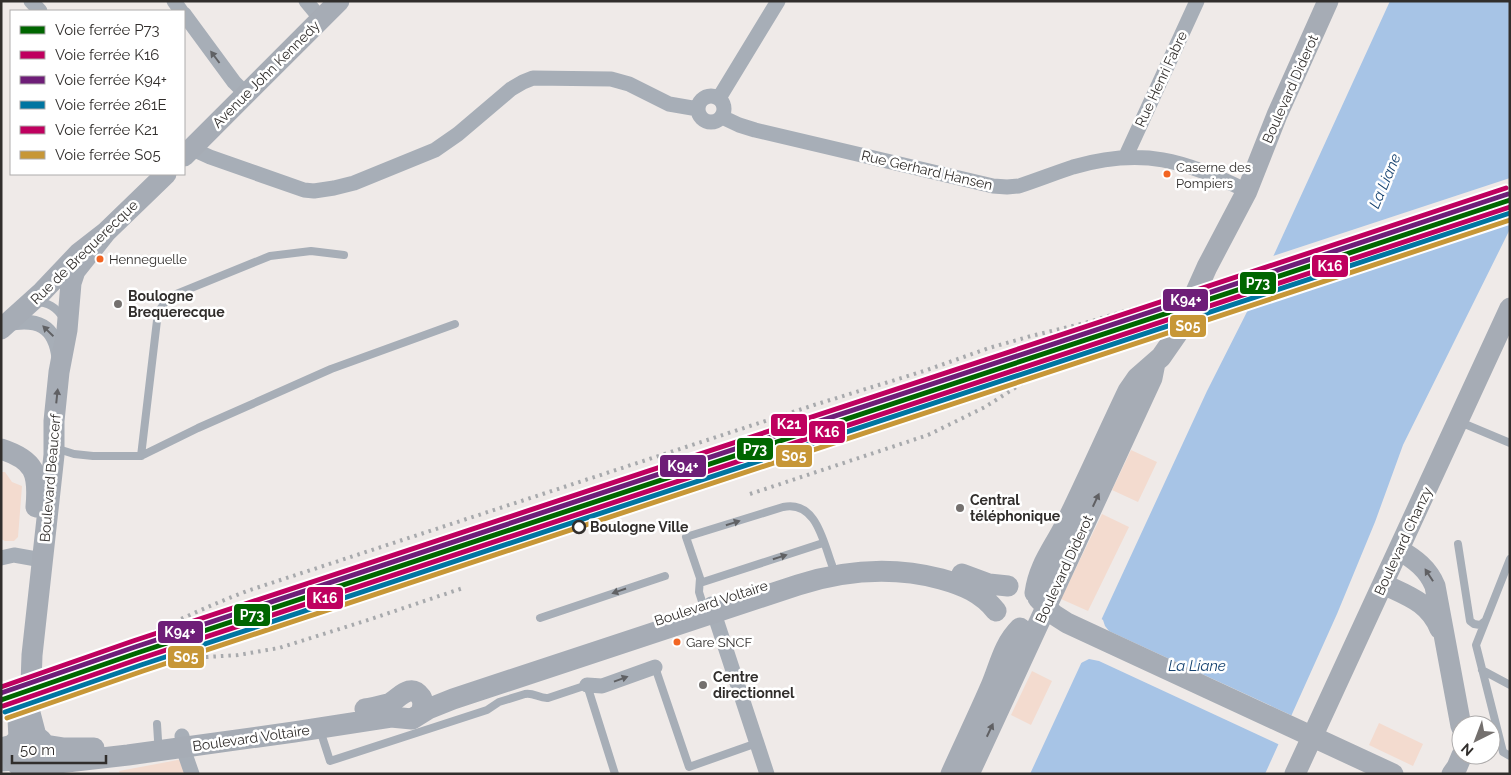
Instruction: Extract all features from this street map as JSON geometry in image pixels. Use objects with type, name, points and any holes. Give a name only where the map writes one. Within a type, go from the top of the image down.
[{"type":"street","points":[[306,1],[321,19]]},
{"type":"street","name":"Avenue John Kennedy","points":[[189,151],[339,1]]},
{"type":"street","points":[[719,98],[778,1]]},
{"type":"street","name":"Rue Henri Fabre","points":[[1125,158],[1198,1]]},
{"type":"street","name":"Boulevard Diderot","points":[[1024,590],[1039,574],[1050,550],[1066,524],[1128,391],[1137,378],[1155,363],[1169,347],[1177,334],[1211,259],[1247,191],[1277,115],[1328,1]]},
{"type":"street","points":[[185,15],[234,82],[246,94]]},
{"type":"street","points":[[189,151],[199,152],[298,188],[314,191],[354,182],[435,150],[458,134],[511,89],[533,78],[616,80],[629,84],[670,104],[698,109]]},
{"type":"street","points":[[705,97],[719,98],[724,105],[722,117],[716,121],[706,121],[699,114],[700,102],[705,97]]},
{"type":"street","name":"Rue Gerhard Hansen","points":[[722,117],[755,130],[1000,187],[1019,186],[1094,162],[1145,157],[1173,161],[1210,174],[1247,191]]},
{"type":"street","name":"Rue de Brequerecque","points":[[4,326],[33,302],[79,252],[106,232],[165,175]]},
{"type":"street","name":"Boulevard Beaucerf","points":[[36,559],[59,372],[67,330],[72,276],[106,232]]},
{"type":"street","name":"Boulevard Chanzy","points":[[1296,774],[1510,308]]},
{"type":"street","points":[[4,326],[20,322],[32,322],[49,330],[58,347],[59,372]]},
{"type":"street","name":"Boulevard Diderot","points":[[969,774],[1152,378],[1155,363]]},
{"type":"street","points":[[2,449],[38,457],[51,447]]},
{"type":"street","name":"Boulevard Beaucerf","points":[[2,449],[24,459],[34,470],[37,480],[32,669],[25,757]]},
{"type":"street","points":[[1399,550],[1420,564],[1433,580],[1442,616],[1444,639],[1459,715]]},
{"type":"street","points":[[1,558],[14,555],[36,559]]},
{"type":"street","name":"Boulevard Voltaire","points":[[25,757],[183,742],[318,723],[380,706],[412,715],[832,565],[867,560],[908,561],[946,569],[989,584],[1024,590]]},
{"type":"street","name":"Boulevard Voltaire","points":[[709,610],[823,578],[853,572],[880,571],[915,574],[953,583],[981,595],[998,615]]},
{"type":"street","points":[[1383,584],[1425,606],[1435,618],[1444,639]]},
{"type":"street","points":[[1024,590],[998,596],[995,603],[998,615],[1009,626],[1044,626],[1058,631],[1367,774]]},
{"type":"street","points":[[1024,590],[1039,606],[1035,619],[1024,626]]},
{"type":"street","points":[[1024,590],[1058,618],[1393,774]]},
{"type":"street","points":[[709,610],[767,774]]},
{"type":"street","name":"Boulevard Diderot","points":[[998,615],[1001,638],[999,663]]},
{"type":"street","name":"Boulevard Diderot","points":[[951,774],[1008,643],[1024,626]]},
{"type":"street","points":[[588,685],[602,686],[655,667]]},
{"type":"street","name":"Boulevard Voltaire","points":[[25,757],[89,749],[157,732],[183,742]]},
{"type":"street","points":[[183,742],[192,774]]},
{"type":"lane","points":[[141,456],[158,312],[169,297],[270,256],[310,251],[344,255]]},
{"type":"lane","points":[[33,302],[46,303],[54,307],[63,318],[67,330]]},
{"type":"lane","points":[[51,447],[74,454],[93,456],[141,456],[198,428],[331,369],[455,324]]},
{"type":"lane","points":[[1458,421],[1510,443]]},
{"type":"lane","points":[[709,610],[699,592],[700,583],[686,537],[788,506],[794,506],[804,510],[815,520],[832,565]]},
{"type":"lane","points":[[700,583],[823,543]]},
{"type":"lane","points":[[1458,544],[1470,621],[1480,625],[1485,621]]},
{"type":"lane","points":[[1510,559],[1476,645],[1502,752],[1510,756]]},
{"type":"lane","points":[[540,618],[665,576]]},
{"type":"lane","points":[[655,667],[689,767],[757,744]]},
{"type":"lane","points":[[1482,670],[1510,685]]},
{"type":"lane","points":[[318,723],[330,761],[412,715],[488,710],[499,702],[525,694],[529,693],[542,698],[548,698],[588,685],[615,774]]},
{"type":"shaded area","points":[[1131,450],[1157,462],[1138,502],[1112,490]]},
{"type":"shaded area","points":[[1,472],[5,472],[12,482],[22,486],[18,537],[14,541],[1,539]]},
{"type":"shaded area","points":[[1102,514],[1129,527],[1088,611],[1061,599]]},
{"type":"shaded area","points":[[1032,671],[1052,681],[1031,725],[1011,715]]},
{"type":"shaded area","points":[[1379,723],[1423,744],[1413,766],[1369,745]]},
{"type":"shaded area","points":[[183,759],[188,774],[120,774],[119,771]]},
{"type":"water","name":"La Liane","points":[[1390,1],[1510,1],[1510,229],[1403,445],[1375,522],[1337,614],[1265,774],[1030,774],[1207,391],[1256,294]]},
{"type":"pier","points":[[1510,178],[1510,208],[1255,291],[1270,257]]},
{"type":"pier","points":[[1100,618],[1109,631],[1293,716],[1280,745],[1099,661],[1089,659],[1081,663],[1078,661]]},
{"type":"railway","points":[[86,663],[250,590],[814,405],[924,371],[989,348],[1085,323],[1162,300]]},
{"type":"railway","points":[[7,690],[39,681],[233,638],[263,629],[996,387],[1148,319]]},
{"type":"railway","points":[[750,494],[928,435],[985,407],[1032,377]]},
{"type":"railway","points":[[161,660],[238,655],[279,648],[463,588]]},
{"type":"rail line","name":"K21","points":[[1,687],[133,641],[1506,188]]},
{"type":"rail line","name":"K94+","points":[[1,693],[135,647],[1508,194]]},
{"type":"rail line","name":"P73","points":[[1,700],[137,653],[1510,200]]},
{"type":"rail line","name":"K16","points":[[3,706],[139,659],[1510,207]]},
{"type":"rail line","name":"261E","points":[[5,712],[141,665],[1510,213]]},
{"type":"rail line","name":"S05","points":[[7,718],[143,671],[1510,220]]},
{"type":"place","name":"Caserne des Pompiers","points":[[1167,174]]},
{"type":"place","name":"Henneguelle","points":[[100,259]]},
{"type":"place","name":"Boulogne Brequerecque","points":[[118,304]]},
{"type":"place","name":"Central téléphonique","points":[[960,508]]},
{"type":"place","name":"Boulogne Ville","points":[[579,527]]},
{"type":"place","name":"Gare SNCF","points":[[677,642]]},
{"type":"place","name":"Centre directionnel","points":[[703,685]]}]
